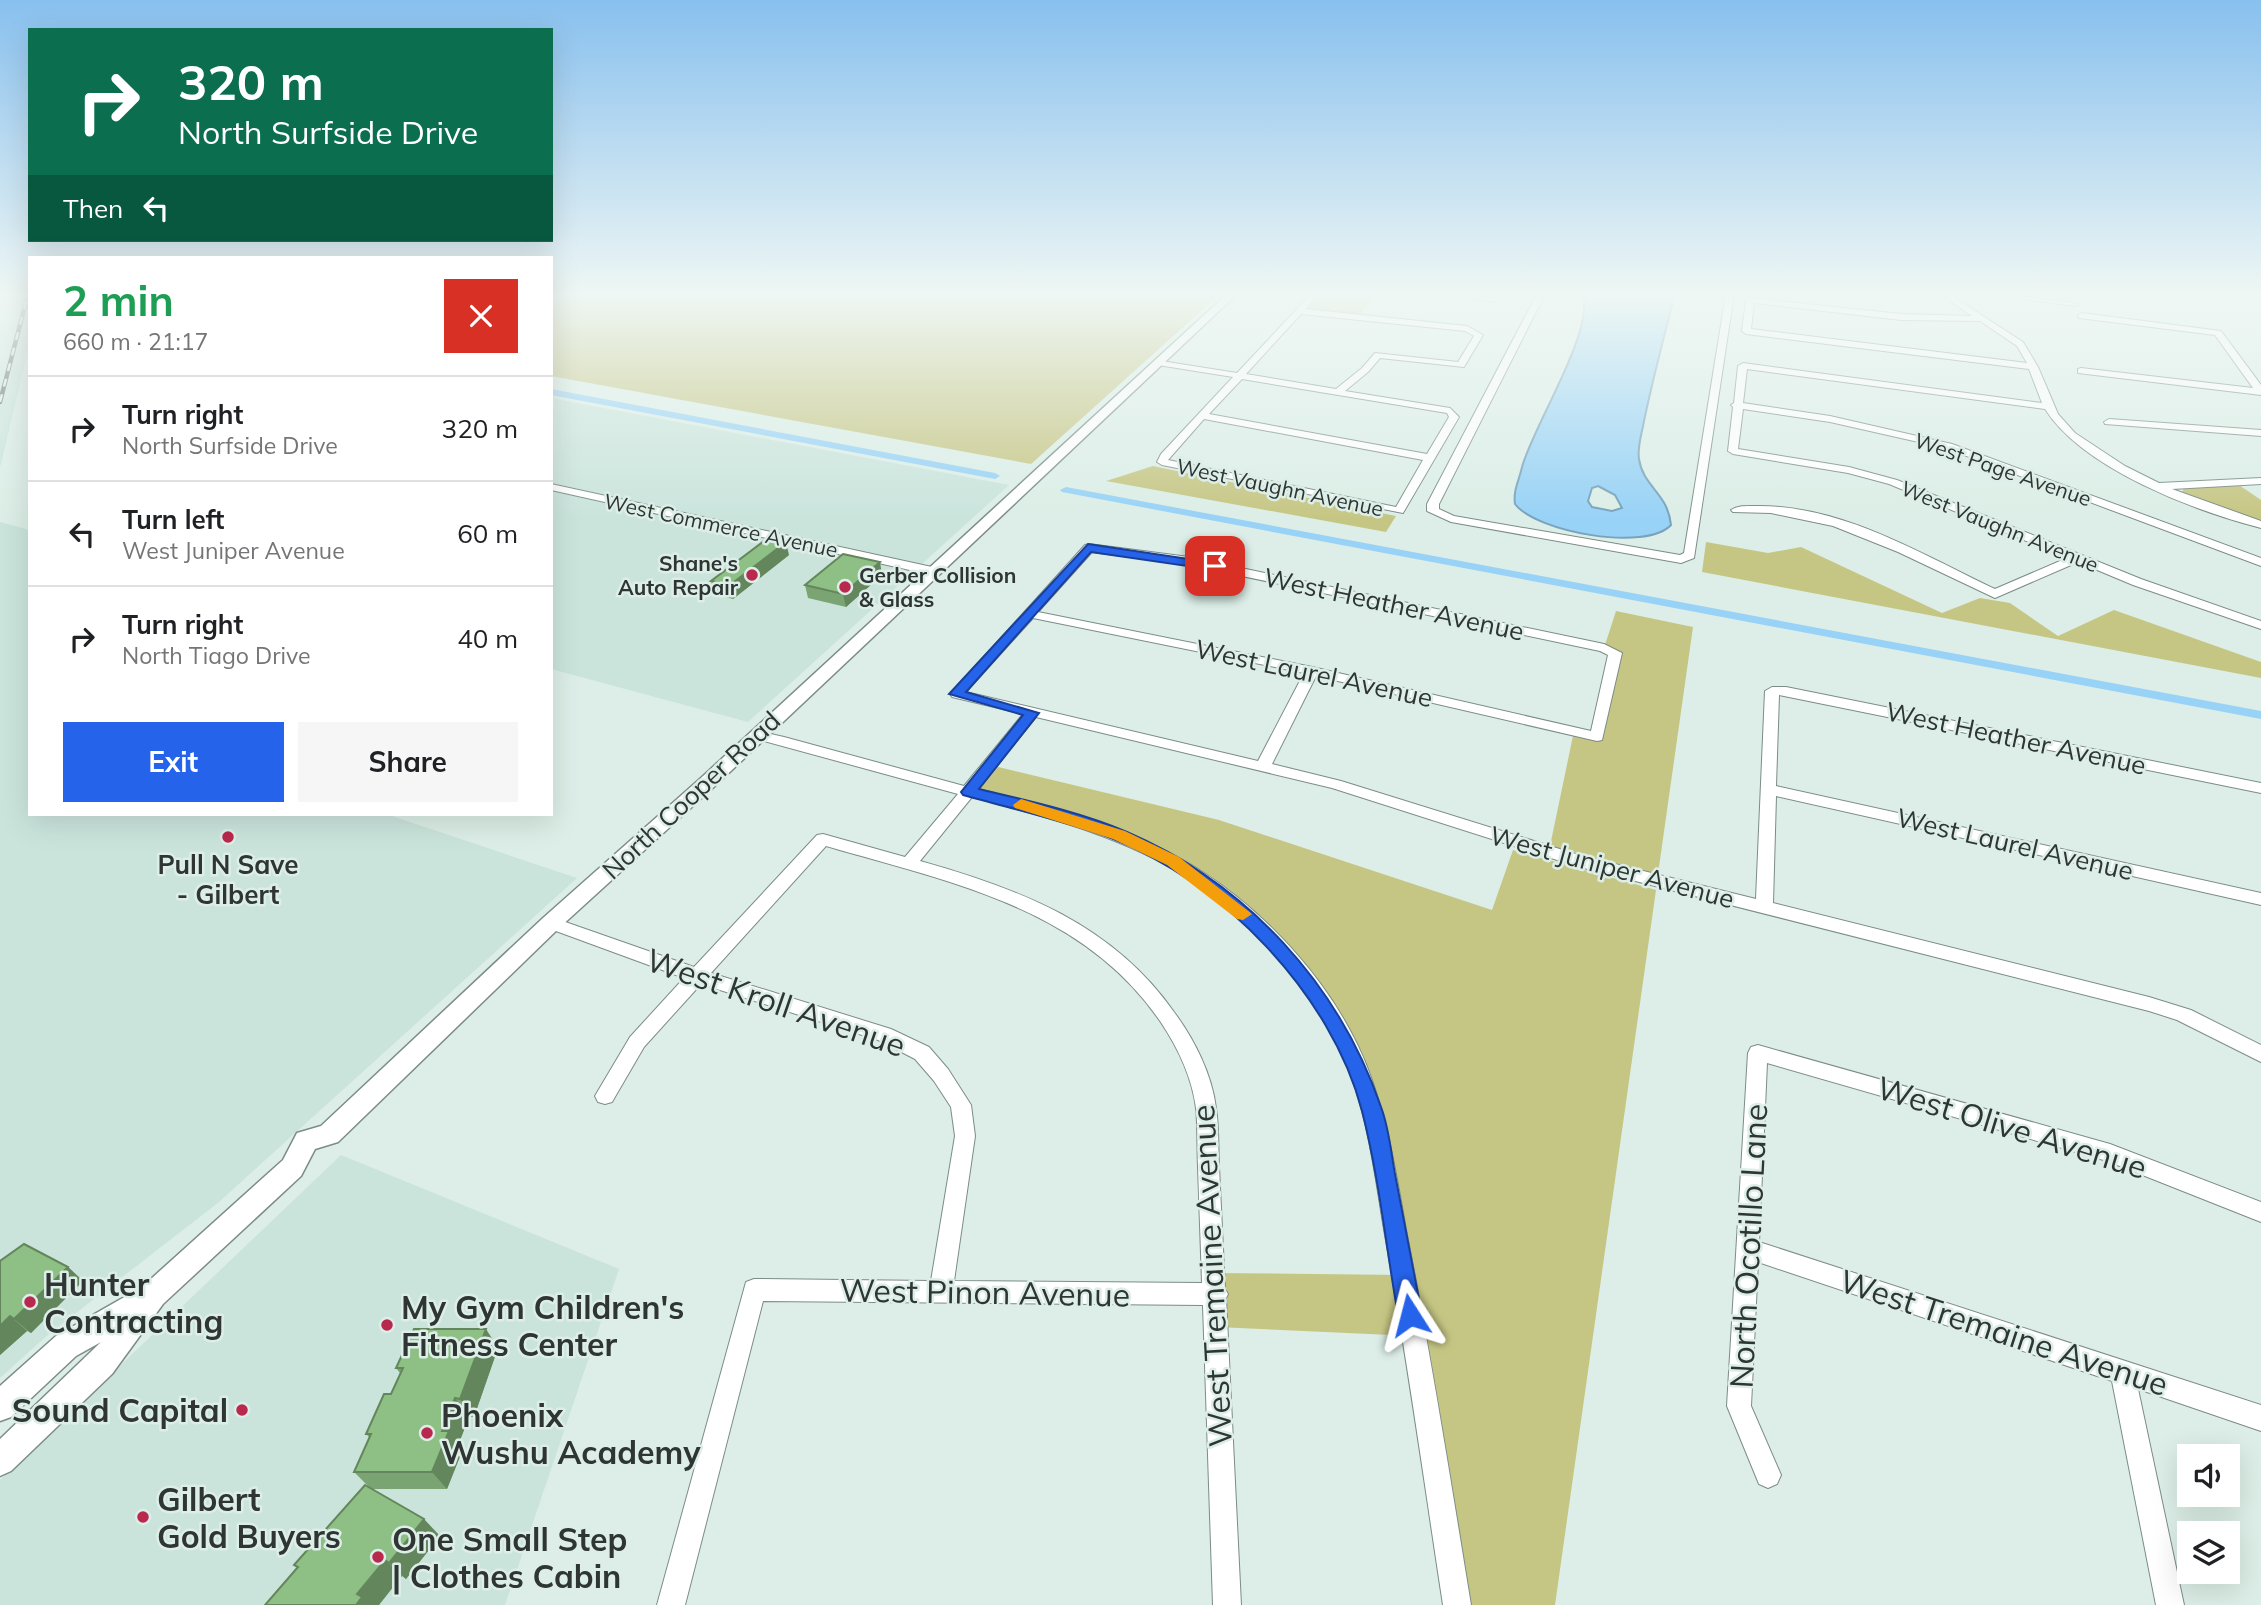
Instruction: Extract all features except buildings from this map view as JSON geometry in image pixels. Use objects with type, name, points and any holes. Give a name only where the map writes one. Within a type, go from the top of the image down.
[{"type":"main road","name":"North Cooper Road","points":[[0,1406],[66,1346],[153,1294],[292,1168],[306,1141],[328,1134],[551,923],[758,735],[1151,369]]},
{"type":"main road","name":"North Cooper Road","points":[[0,1460],[102,1364],[153,1294]]},
{"type":"street","points":[[1202,369],[1450,411],[1454,417],[1429,458],[1203,416]]},
{"type":"street","points":[[1203,416],[1247,369]]},
{"type":"street","points":[[1339,391],[1366,369]]},
{"type":"street","points":[[1503,369],[1432,508],[1437,515],[1673,558],[1690,555],[1719,369]]},
{"type":"street","points":[[1736,405],[1743,369]]},
{"type":"street","points":[[1766,369],[2049,407]]},
{"type":"street","points":[[2034,369],[2055,417],[2089,448],[2156,486],[2261,525]]},
{"type":"street","points":[[2244,369],[2261,392]]},
{"type":"street","points":[[2081,371],[2261,392]]},
{"type":"street","name":"West Vaughn Avenue","points":[[1736,405],[1733,451],[1849,470],[1894,482],[2077,558],[2261,625]]},
{"type":"street","name":"West Page Avenue","points":[[1736,405],[1830,419],[1948,446],[2261,562]]},
{"type":"street","name":"West Vaughn Avenue","points":[[1203,416],[1162,461],[1399,511],[1429,458]]},
{"type":"street","points":[[2109,422],[2261,433]]},
{"type":"street","points":[[2156,486],[2261,481]]},
{"type":"street","name":"West Commerce Avenue","points":[[553,487],[932,571]]},
{"type":"street","points":[[1737,510],[1783,511],[1854,529],[1994,594],[2077,558]]},
{"type":"street","name":"West Heather Avenue","points":[[1031,614],[1088,548],[1189,561],[1604,648],[1615,653],[1597,737]]},
{"type":"street","name":"West Laurel Avenue","points":[[1031,614],[1312,671],[1597,737]]},
{"type":"street","name":"West Juniper Avenue","points":[[1031,614],[957,694],[1336,784],[1555,855],[2149,1004],[2184,1015],[2261,1054]]},
{"type":"street","points":[[1263,766],[1312,671]]},
{"type":"street","name":"West Heather Avenue","points":[[1768,789],[1772,691],[1786,691],[2261,788]]},
{"type":"street","points":[[908,865],[1032,713]]},
{"type":"street","points":[[758,735],[1050,812],[1119,835],[1173,861],[1235,906],[1277,946],[1315,993],[1348,1045],[1372,1110],[1405,1284],[1457,1605]]},
{"type":"street","points":[[1765,908],[1768,789]]},
{"type":"street","name":"West Laurel Avenue","points":[[1768,789],[2261,899]]},
{"type":"street","name":"West Tremaine Avenue","points":[[698,976],[823,839],[1002,891],[1055,915],[1095,940],[1147,987],[1182,1037],[1206,1106],[1227,1605]]},
{"type":"street","name":"West Kroll Avenue","points":[[551,923],[698,976],[884,1034],[922,1053],[961,1105],[965,1136],[941,1290]]},
{"type":"street","points":[[605,1096],[637,1042],[698,976]]},
{"type":"street","name":"West Olive Avenue","points":[[1758,1053],[2110,1153],[2261,1212]]},
{"type":"street","name":"North Ocotillo Lane","points":[[1758,1053],[1739,1406],[1768,1475]]},
{"type":"street","name":"West Tremaine Avenue","points":[[1746,1248],[2261,1418]]},
{"type":"street","name":"West Pinon Avenue","points":[[671,1605],[754,1290],[1216,1294]]},
{"type":"street","points":[[2122,1371],[2170,1605]]},
{"type":"shaded area","points":[[0,369],[24,369],[0,468]]},
{"type":"shaded area","points":[[553,369],[1137,369],[1031,464],[553,376]]},
{"type":"shaded area","points":[[553,398],[1009,485],[748,722],[553,670]]},
{"type":"shaded area","points":[[1153,466],[1396,516],[1386,532],[1106,481]]},
{"type":"shaded area","points":[[2239,485],[2261,500],[2261,522],[2182,492],[2184,488]]},
{"type":"shaded area","name":"Pull N Save - Gilbert","points":[[0,522],[28,529],[28,816],[392,816],[577,878],[219,1202],[49,1334],[0,1378]]},
{"type":"shaded area","points":[[1706,542],[1768,553],[1801,547],[1942,613],[1980,598],[2010,603],[2058,636],[2114,610],[2261,662],[2261,678],[1702,572]]},
{"type":"shaded area","points":[[1616,611],[1693,627],[1658,874],[1550,846],[1574,731],[1596,736],[1615,653],[1604,648]]},
{"type":"shaded area","points":[[990,765],[1219,820],[1492,910],[1513,850],[1656,890],[1555,1605],[1457,1605],[1413,1336],[1217,1327],[1215,1273],[1403,1275],[1348,1045],[1277,946],[1176,864],[1119,835],[969,792]]},
{"type":"shaded area","points":[[341,1155],[619,1269],[505,1605],[0,1605],[0,1480]]},
{"type":"water","points":[[1566,369],[1656,369],[1640,440],[1639,459],[1645,477],[1665,505],[1671,525],[1658,533],[1639,537],[1591,535],[1545,523],[1515,504],[1522,467]],"holes":[[[1598,486],[1615,495],[1622,508],[1612,511],[1592,507],[1588,501],[1592,488]]]},
{"type":"waterway","points":[[553,392],[995,476]]},
{"type":"waterway","points":[[1066,490],[2261,715]]},
{"type":"railway","points":[[0,402],[9,369]]},
{"type":"slow traffic","points":[[1021,805],[1119,835],[1173,861],[1243,914]]},
{"type":"place","name":"Shane's Auto Repair","points":[[752,575]]},
{"type":"place","name":"Gerber Collision & Glass","points":[[845,587]]},
{"type":"place","name":"Pull N Save - Gilbert","points":[[228,837]]},
{"type":"place","name":"Hunter Contracting","points":[[30,1302]]},
{"type":"place","name":"My Gym Children's Fitness Center","points":[[387,1325]]},
{"type":"place","name":"Sound Capital","points":[[242,1410]]},
{"type":"place","name":"Phoenix Wushu Academy","points":[[427,1433]]},
{"type":"place","name":"Gilbert Gold Buyers","points":[[143,1517]]},
{"type":"place","name":"One Small Step | Clothes Cabin","points":[[378,1557]]},
{"type":"route","points":[[1215,566],[1088,548],[957,694],[1032,713],[969,792],[1050,812],[1119,835],[1173,861],[1235,906],[1277,946],[1315,993],[1348,1045],[1372,1110],[1410,1315]]}]
